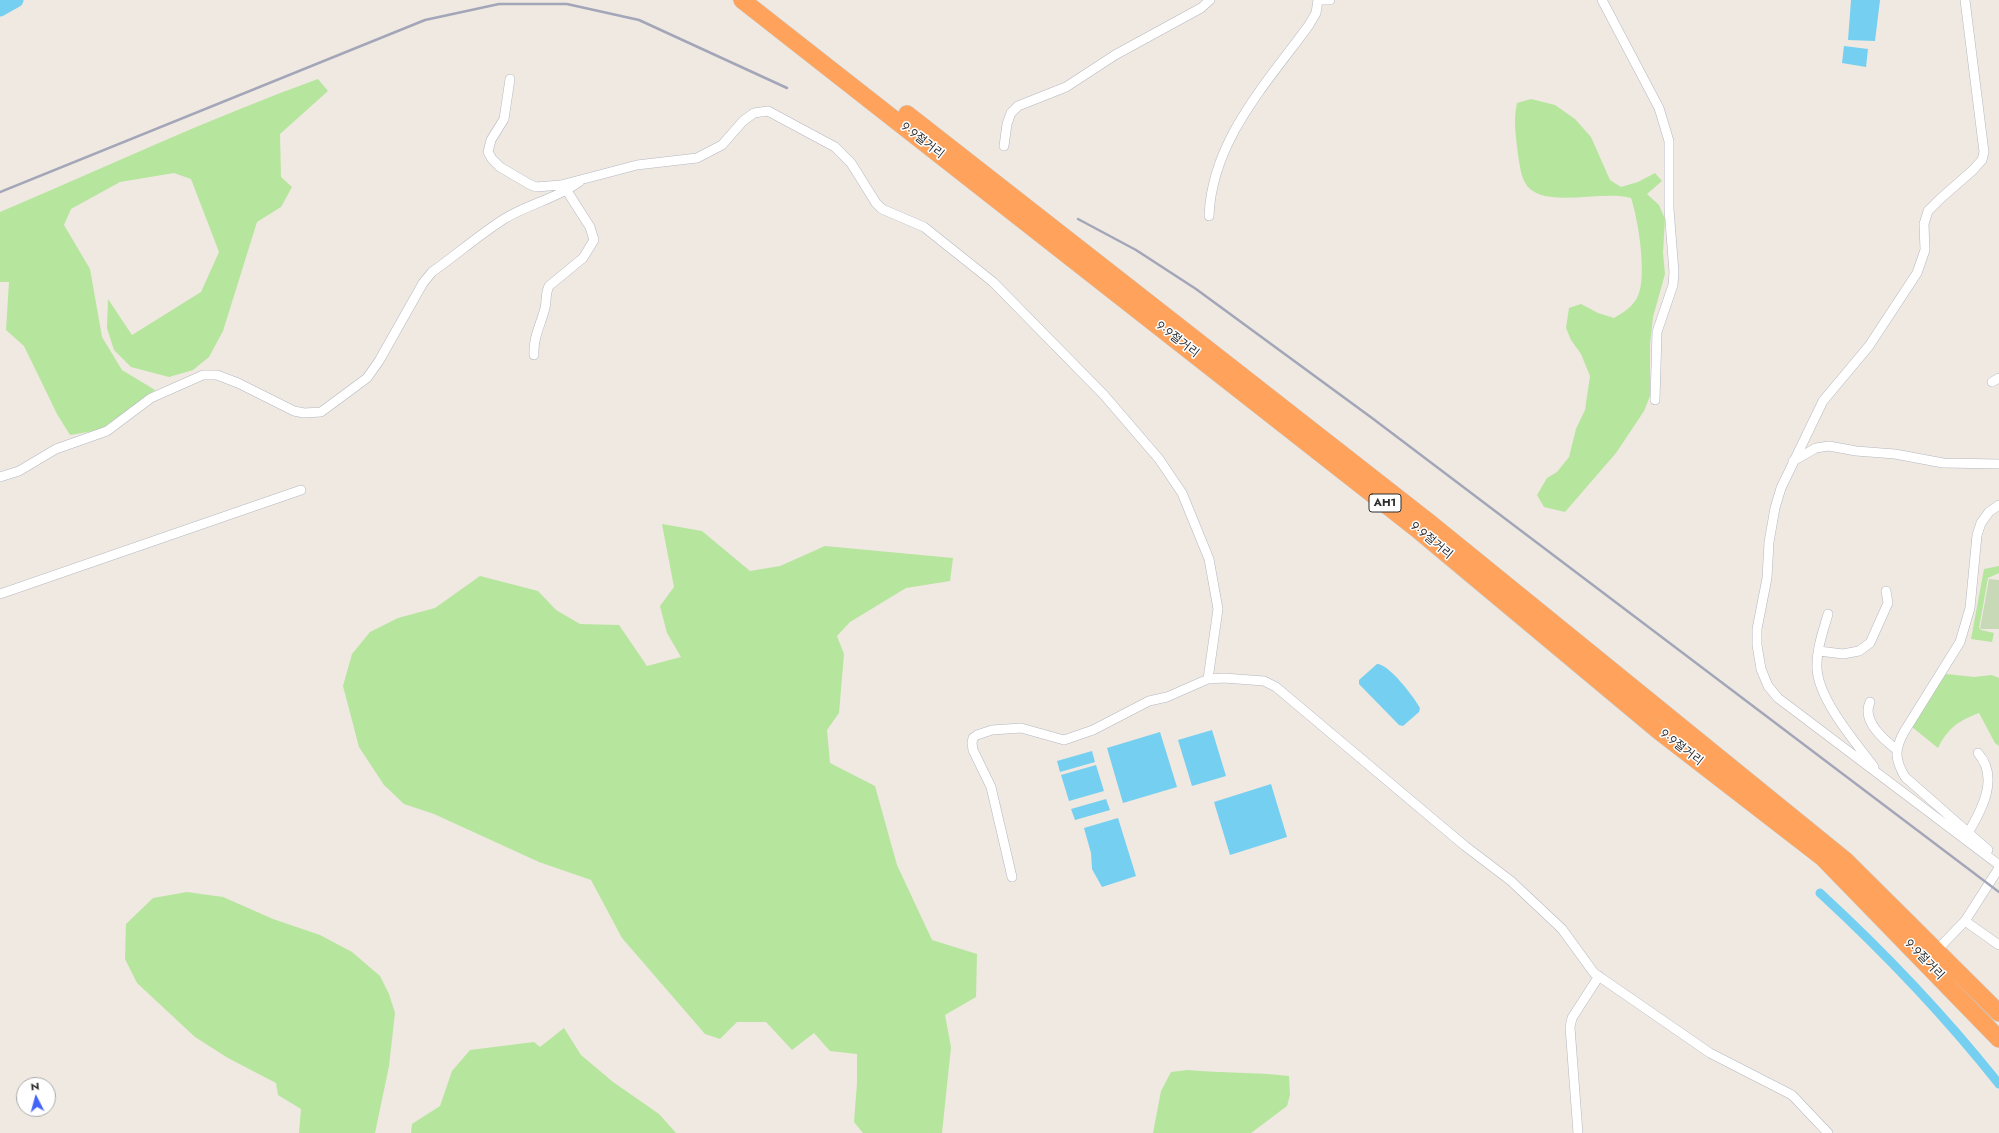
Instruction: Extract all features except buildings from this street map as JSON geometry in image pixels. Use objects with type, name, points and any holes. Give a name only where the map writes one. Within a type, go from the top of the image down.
[{"type":"highway","name":"9·9절거리","points":[[742,0],[1400,515],[1660,732],[1824,858],[1999,1039]]},
{"type":"highway","name":"9·9절거리","points":[[760,0],[1436,528],[1845,860],[1999,1013]]},
{"type":"street","points":[[1004,146],[1007,124],[1011,113],[1018,106],[1066,87],[1115,55],[1197,10],[1210,0]]},
{"type":"street","points":[[1209,216],[1213,183],[1229,138],[1252,103],[1309,25],[1316,13],[1318,0],[1330,0]]},
{"type":"street","points":[[1602,0],[1656,102],[1669,141],[1669,209],[1674,272],[1673,285],[1657,332],[1655,400]]},
{"type":"street","points":[[1936,951],[1965,921],[1999,867],[1778,698],[1768,686],[1761,669],[1757,645],[1758,629],[1767,578],[1769,542],[1775,508],[1781,488],[1823,401],[1869,346],[1917,273],[1925,250],[1924,224],[1928,211],[1982,160],[1984,152],[1965,0]]},
{"type":"street","points":[[510,79],[504,119],[488,146],[488,152],[492,159],[500,167],[536,187],[561,185],[637,165],[697,158],[722,145],[743,121],[760,111],[768,110],[834,147],[851,163],[876,203],[882,209],[924,227],[993,282],[1098,390],[1159,459],[1182,493],[1209,559],[1217,600],[1218,609],[1208,679]]},
{"type":"street","points":[[0,477],[19,471],[68,444],[107,431],[151,398],[203,375],[217,375],[238,383],[294,411],[304,413],[321,412],[367,378],[379,362],[422,283],[432,272],[504,219],[567,190],[582,180]]},
{"type":"street","points":[[534,355],[533,344],[545,307],[546,292],[549,286],[583,258],[594,240],[590,227],[567,190]]},
{"type":"street","points":[[1794,461],[1816,448],[1830,446],[1856,451],[1895,454],[1943,463],[1999,464]]},
{"type":"street","points":[[0,594],[301,490]]},
{"type":"street","points":[[1999,505],[1989,512],[1981,523],[1977,535],[1970,608],[1960,642],[1904,732],[1898,744],[1897,750],[1899,768],[1906,777],[1999,859]]},
{"type":"street","points":[[1819,650],[1843,654],[1859,651],[1870,643],[1888,603],[1886,591]]},
{"type":"street","points":[[1828,614],[1819,650],[1818,670],[1821,686],[1838,718],[1879,775]]},
{"type":"street","points":[[1012,877],[991,787],[973,750],[973,738],[992,730],[1021,728],[1064,740],[1075,738],[1149,701],[1167,697],[1208,679],[1224,678],[1264,681],[1276,687],[1466,846],[1511,881],[1562,929],[1579,954],[1599,976],[1710,1053],[1792,1095],[1828,1133]]},
{"type":"street","points":[[1870,702],[1868,707],[1869,717],[1873,727],[1897,750]]},
{"type":"street","points":[[1968,833],[1987,798],[1991,782],[1992,771],[1986,760],[1978,753]]},
{"type":"street","points":[[1965,921],[1999,945]]},
{"type":"street","points":[[1578,1133],[1570,1028],[1572,1018],[1599,976]]},
{"type":"green space","points":[[318,79],[328,91],[280,134],[281,177],[292,187],[281,207],[257,222],[223,331],[209,357],[193,370],[169,377],[131,367],[114,350],[107,328],[108,299],[132,335],[201,292],[219,252],[191,179],[174,173],[120,182],[71,209],[64,225],[90,269],[102,337],[122,370],[155,390],[100,430],[70,435],[57,414],[24,346],[6,330],[9,282],[0,282],[0,212],[198,126]]},
{"type":"green space","points":[[1531,99],[1555,105],[1575,119],[1591,137],[1610,180],[1621,187],[1638,182],[1655,173],[1662,181],[1647,194],[1659,205],[1665,219],[1663,253],[1665,274],[1653,317],[1650,344],[1650,396],[1644,411],[1616,453],[1565,512],[1544,507],[1537,495],[1547,478],[1557,472],[1569,457],[1576,429],[1585,410],[1590,376],[1581,354],[1571,340],[1566,328],[1569,308],[1581,304],[1598,313],[1614,318],[1627,310],[1637,298],[1640,289],[1642,277],[1641,248],[1631,198],[1620,196],[1551,197],[1539,194],[1527,186],[1519,164],[1515,116],[1517,103]]},
{"type":"green space","points":[[662,524],[702,531],[750,571],[780,566],[825,546],[953,558],[950,581],[906,588],[850,622],[837,636],[844,654],[839,713],[827,730],[830,763],[875,786],[897,865],[932,940],[977,954],[976,997],[945,1015],[951,1047],[942,1133],[863,1133],[854,1122],[857,1083],[857,1054],[830,1051],[814,1033],[792,1050],[766,1022],[737,1022],[720,1039],[705,1034],[622,938],[591,880],[539,862],[434,814],[404,804],[384,785],[359,747],[343,686],[352,654],[370,632],[398,618],[435,608],[480,576],[538,591],[556,610],[580,624],[619,625],[647,666],[681,657],[667,633],[660,606],[674,587]]},
{"type":"green space","points":[[1999,566],[1999,573],[1988,578],[1979,628],[1981,630],[1994,633],[1992,642],[1971,639],[1984,569]]},
{"type":"green space","points":[[1989,579],[1999,580],[1999,629],[1980,629]]},
{"type":"green space","points":[[1947,674],[1974,677],[1992,675],[1999,678],[1999,746],[1995,743],[1979,713],[1959,722],[1954,726],[1938,748],[1912,727],[1942,676]]},
{"type":"green space","points":[[187,892],[223,897],[273,919],[320,935],[352,952],[380,976],[389,994],[395,1013],[389,1066],[375,1133],[299,1133],[301,1109],[278,1095],[276,1083],[228,1058],[195,1037],[137,983],[125,959],[126,924],[153,898]]},
{"type":"green space","points":[[564,1028],[581,1055],[613,1082],[659,1114],[676,1133],[411,1133],[412,1124],[440,1106],[452,1071],[470,1050],[534,1042],[540,1047]]},
{"type":"green space","points":[[1188,1070],[1289,1076],[1290,1095],[1287,1106],[1251,1133],[1153,1133],[1161,1091],[1171,1072]]},
{"type":"water","points":[[1851,0],[1880,0],[1875,41],[1848,40]]},
{"type":"water","points":[[1844,46],[1868,49],[1866,67],[1842,63]]},
{"type":"water","points":[[1377,664],[1382,665],[1394,675],[1407,689],[1420,708],[1419,712],[1403,726],[1399,725],[1359,684],[1359,680]]},
{"type":"water","points":[[1212,730],[1226,776],[1192,786],[1178,740]]},
{"type":"water","points":[[1160,732],[1177,787],[1123,803],[1107,748]]},
{"type":"water","points":[[1092,751],[1095,762],[1060,772],[1057,761]]},
{"type":"water","points":[[1096,765],[1104,791],[1069,801],[1061,775]]},
{"type":"water","points":[[1271,784],[1287,837],[1230,855],[1214,802]]},
{"type":"water","points":[[1106,799],[1110,810],[1075,820],[1071,809]]},
{"type":"water","points":[[1118,818],[1136,876],[1102,887],[1092,869],[1091,853],[1084,828]]},
{"type":"waterway","points":[[0,9],[16,0]]},
{"type":"waterway","points":[[1820,893],[1891,961],[1936,1009],[1999,1084]]},
{"type":"railway","points":[[0,192],[425,20],[499,4],[567,4],[639,20],[787,88]]},
{"type":"railway","points":[[1078,219],[1136,250],[1196,289],[1372,418],[1999,892]]}]
